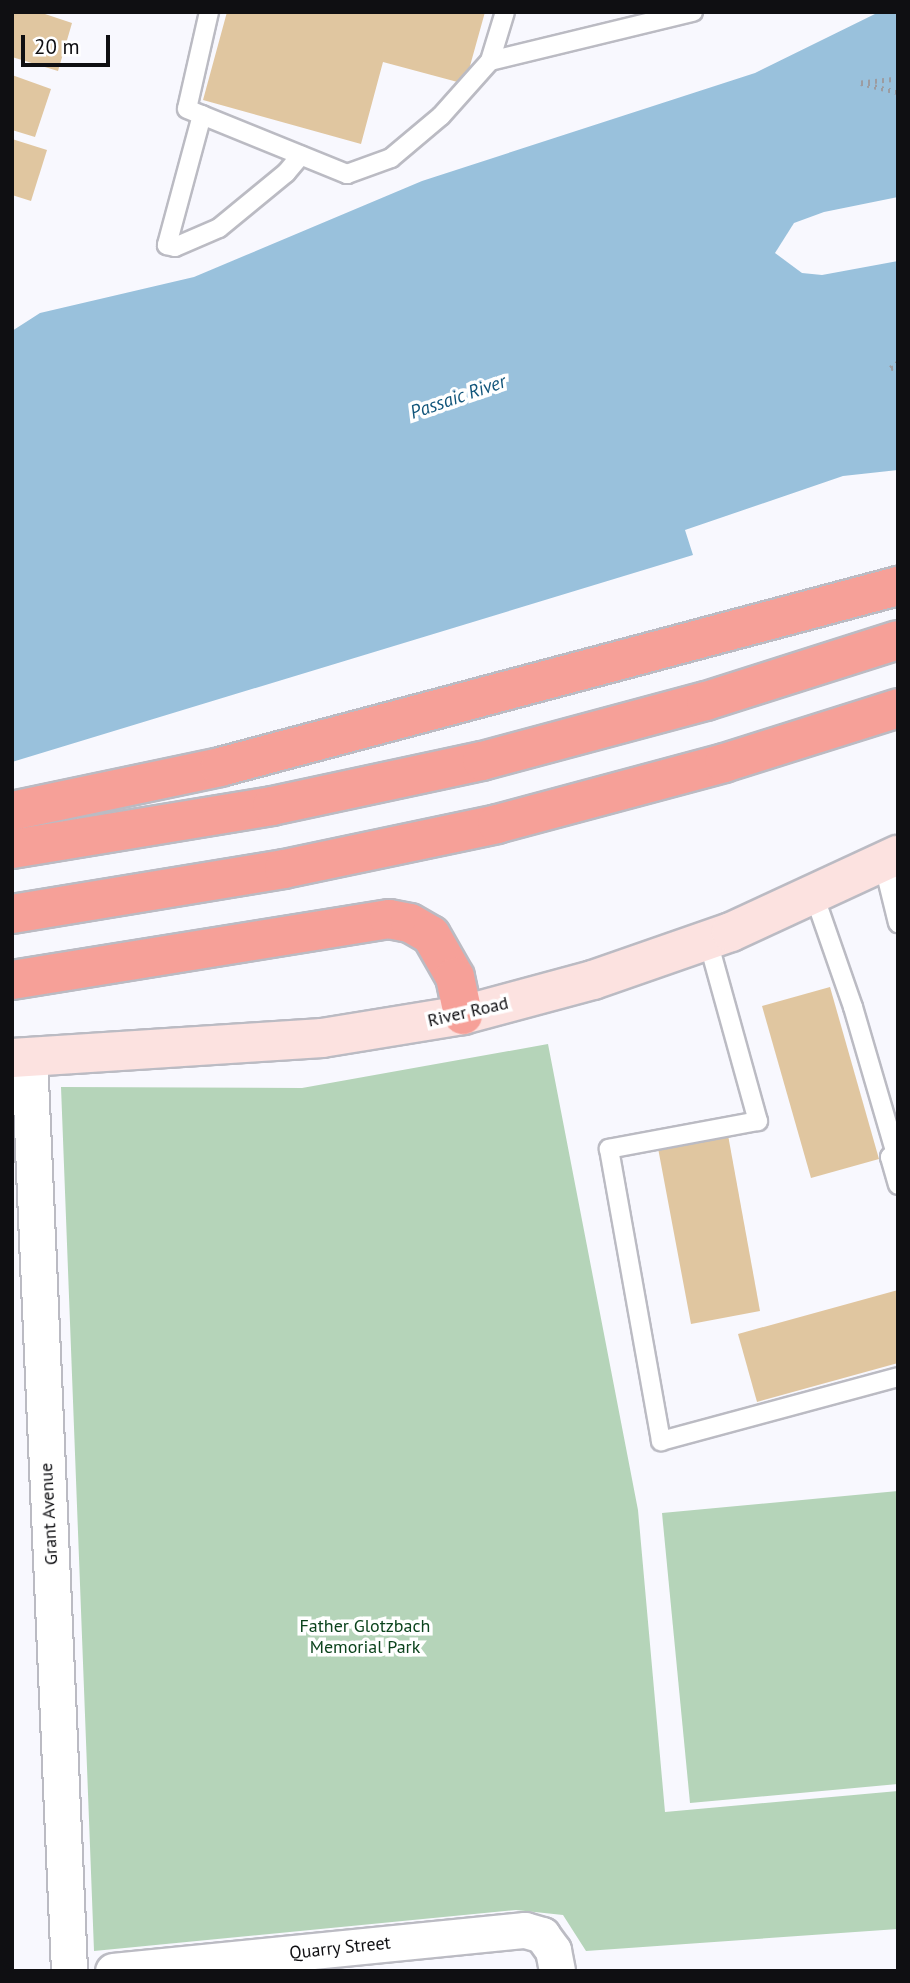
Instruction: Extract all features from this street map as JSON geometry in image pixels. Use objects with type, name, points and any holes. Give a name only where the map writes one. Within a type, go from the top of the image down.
[{"type":"highway","points":[[12,811],[220,767],[898,586]]},
{"type":"highway","points":[[12,849],[272,806],[482,761],[706,701],[898,640]]},
{"type":"highway","points":[[12,914],[284,869],[497,824],[710,767],[898,708]]},
{"type":"highway","points":[[12,980],[389,919],[410,923],[431,935],[455,977],[463,1015]]},
{"type":"main road","name":"River Road","points":[[20,1057],[322,1038],[463,1015],[593,980],[708,940],[890,859]]},
{"type":"street","name":"Grant Avenue","points":[[20,1057],[69,1971]]},
{"type":"street","name":"Quarry Street","points":[[113,1971],[525,1930],[542,1935],[553,1950],[557,1971]]},
{"type":"lane","points":[[209,12],[187,109],[347,174],[391,158],[441,116],[490,61],[505,12]]},
{"type":"lane","points":[[490,61],[693,12]]},
{"type":"lane","points":[[202,115],[167,245],[175,247],[219,228],[286,173],[301,155]]},
{"type":"lane","points":[[890,859],[898,923]]},
{"type":"lane","points":[[814,895],[853,1007],[897,1154],[890,1157],[898,1185]]},
{"type":"lane","points":[[708,940],[758,1121],[609,1149],[661,1441],[898,1377]]},
{"type":"path","points":[[898,79],[861,83],[898,92]]},
{"type":"green space","name":"Father Glotzbach Memorial Park","points":[[548,1044],[638,1510],[665,1812],[898,1791],[898,1929],[586,1951],[563,1915],[516,1910],[94,1951],[61,1087],[302,1088]]},
{"type":"green space","points":[[898,1491],[898,1784],[690,1803],[662,1513]]},
{"type":"water","name":"Passaic River","points":[[879,12],[898,12],[898,470],[843,476],[685,530],[693,555],[12,762],[12,331],[40,313],[194,277],[422,181],[755,73]]},
{"type":"pier","points":[[898,197],[898,261],[822,275],[802,273],[775,253],[794,223],[824,212]]},
{"type":"building","points":[[12,12],[39,12],[72,23],[58,71],[12,57]]},
{"type":"building","points":[[227,12],[485,12],[465,84],[383,62],[361,144],[203,100]]},
{"type":"building","points":[[12,75],[51,89],[35,137],[12,130]]},
{"type":"building","points":[[12,139],[47,150],[31,201],[12,195]]},
{"type":"building","points":[[830,987],[879,1159],[811,1178],[762,1006]]},
{"type":"building","points":[[728,1135],[760,1311],[691,1324],[658,1148]]},
{"type":"building","points":[[898,1290],[898,1363],[757,1402],[738,1334]]}]
